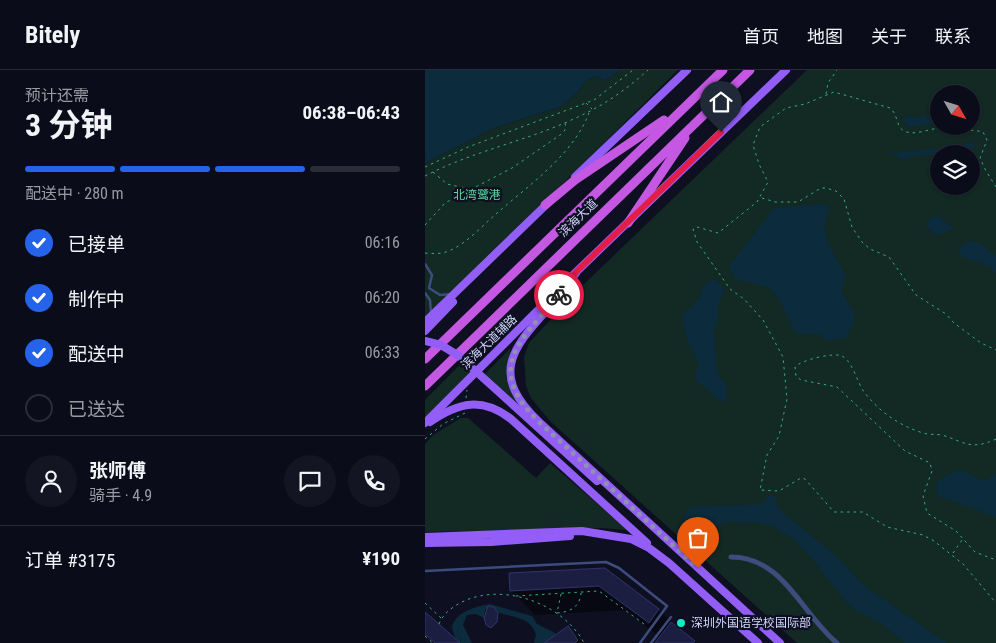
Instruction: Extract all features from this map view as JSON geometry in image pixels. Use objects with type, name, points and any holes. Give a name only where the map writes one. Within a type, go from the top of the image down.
[{"type":"highway","name":"滨海大道","points":[[425,359],[723,70]]},
{"type":"highway","name":"滨海大道","points":[[425,386],[750,70]]},
{"type":"highway","points":[[545,206],[581,176],[681,109]]},
{"type":"highway","points":[[628,223],[698,120]]},
{"type":"main road","points":[[427,321],[687,70]]},
{"type":"main road","name":"滨海大道辅路","points":[[425,425],[576,272],[786,70]]},
{"type":"main road","points":[[425,331],[484,266]]},
{"type":"main road","points":[[576,272],[525,333],[515,349],[511,372],[515,392],[524,407],[539,422],[780,643]]},
{"type":"main road","points":[[425,342],[441,346],[459,356],[597,481],[670,542]]},
{"type":"main road","points":[[425,425],[441,415],[466,405],[488,405],[496,409],[511,419],[758,643]]},
{"type":"main road","points":[[425,537],[582,531],[608,534],[639,543],[669,563]]},
{"type":"main road","points":[[425,543],[491,542],[608,534]]},
{"type":"street","points":[[731,558],[753,560],[774,572],[793,592],[826,634],[837,643]]},
{"type":"lane","points":[[425,264],[432,275],[429,288],[434,292],[443,296],[459,290]]},
{"type":"lane","points":[[425,293],[431,304],[432,311],[427,321]]},
{"type":"lane","points":[[425,571],[611,564],[667,606],[640,643]]},
{"type":"lane","points":[[651,643],[671,617]]},
{"type":"path","points":[[590,106],[594,100],[633,70]]},
{"type":"path","points":[[425,176],[467,156],[565,123],[589,112],[623,91],[648,70]]},
{"type":"path","points":[[825,95],[828,83],[837,70]]},
{"type":"path","points":[[996,187],[985,171],[980,158],[987,140],[983,132],[941,128],[915,132],[905,131],[899,126],[896,115],[890,108],[834,92],[805,104],[786,108],[759,127],[753,145],[759,164],[768,182],[761,197],[745,213],[734,218],[718,233],[697,227],[693,229],[697,242],[726,283],[763,320],[783,357],[787,399],[779,436],[767,455],[760,490],[779,491],[801,478],[805,479],[835,512],[863,512],[887,527],[923,535],[952,554],[975,576],[996,603]]},
{"type":"path","points":[[425,166],[468,147],[551,118],[585,102],[594,100]]},
{"type":"path","points":[[585,102],[592,110]]},
{"type":"path","points":[[425,253],[434,254],[451,250],[469,237],[561,155],[582,129],[589,112]]},
{"type":"path","points":[[425,225],[445,203],[512,168],[563,133],[566,128],[565,123]]},
{"type":"path","points":[[433,172],[447,184],[469,190]]},
{"type":"path","points":[[761,197],[775,202],[798,202],[821,188],[836,191],[844,199],[852,227],[861,242],[870,249],[889,257],[916,295],[946,314],[954,323],[981,343],[996,350]]},
{"type":"path","points":[[996,439],[976,446],[968,446],[942,436],[923,433],[899,424],[875,405],[863,390],[846,360],[840,355],[821,356],[795,367],[797,376],[801,380],[837,387],[898,442],[905,452],[930,463],[933,471],[923,496],[927,513],[955,531],[975,552],[996,560]]},
{"type":"path","points":[[425,439],[443,424],[465,414],[467,410]]},
{"type":"path","points":[[952,554],[963,540]]},
{"type":"path","points":[[439,624],[455,606],[474,598],[599,591],[644,624]]},
{"type":"path","points":[[557,613],[573,610],[579,601],[581,592]]},
{"type":"path","points":[[557,613],[562,593]]},
{"type":"path","points":[[512,596],[533,602],[557,613],[569,623],[585,642],[581,643]]},
{"type":"path","points":[[425,603],[442,619]]},
{"type":"path","points":[[425,636],[433,643]]},
{"type":"green space","name":"北湾鹭港","points":[[621,70],[678,70],[425,320],[425,163],[494,128],[560,107],[577,93],[587,80],[597,76],[605,81]]},
{"type":"green space","points":[[807,70],[996,70],[996,643],[797,643],[550,421],[531,398],[526,386],[524,357],[529,343],[581,287]]},
{"type":"green space","points":[[511,348],[507,370],[509,384],[518,404],[484,375]]},
{"type":"green space","points":[[462,363],[471,372],[425,419],[425,400]]},
{"type":"green space","points":[[461,418],[468,418],[536,478],[550,463],[628,530],[602,528],[425,532],[425,444],[433,435]]},
{"type":"water","points":[[425,70],[621,70],[605,81],[597,76],[587,80],[577,93],[560,107],[494,128],[425,163]]},
{"type":"water","points":[[930,116],[930,124],[908,127],[903,120],[904,117]]},
{"type":"water","points":[[978,141],[975,145],[963,145]]},
{"type":"water","points":[[930,150],[930,155],[914,156],[905,160],[887,153]]},
{"type":"water","points":[[822,204],[828,206],[829,211],[825,227],[829,244],[846,275],[842,291],[854,312],[854,321],[847,337],[828,341],[818,334],[800,334],[794,331],[777,295],[768,287],[735,279],[729,266],[774,208]]},
{"type":"water","points":[[936,215],[952,226],[952,230],[938,235],[932,233],[926,223]]},
{"type":"water","points":[[971,241],[980,243],[996,255],[996,273],[989,266],[962,257],[958,251],[963,244]]},
{"type":"water","points":[[716,279],[725,291],[719,301],[717,324],[714,330],[717,374],[726,384],[726,402],[721,401],[697,383],[695,375],[699,365],[687,339],[682,315],[700,298],[704,285]]},
{"type":"water","points":[[957,471],[963,471],[984,481],[996,474],[996,517],[938,496],[936,488],[938,480]]},
{"type":"water","points":[[768,496],[776,496],[776,503],[781,511],[833,553],[866,587],[947,643],[905,643],[882,624],[856,611],[845,601],[810,556],[792,538],[771,526],[760,523],[728,522],[693,532],[684,527],[684,515],[691,507],[762,504]]},
{"type":"water","points":[[490,604],[532,616],[537,624],[555,633],[562,643],[534,643],[536,635],[534,629],[526,621],[499,612],[491,606],[485,610],[484,618],[476,614],[467,615],[463,625],[472,643],[457,643],[452,628],[457,618],[473,608]]},
{"type":"building","points":[[605,568],[659,609],[649,623],[599,586],[510,591],[509,573]]},
{"type":"building","points":[[488,606],[494,607],[498,613],[497,622],[491,628],[486,625],[484,618]]},
{"type":"building","points":[[425,612],[460,643],[435,643],[425,634]]},
{"type":"building","points":[[671,622],[695,641],[693,643],[655,643]]},
{"type":"building","points":[[568,626],[578,640],[575,643],[544,643]]},
{"type":"way so far","points":[[559,295],[525,333],[515,349],[511,364],[511,378],[515,392],[524,407],[539,422],[698,568]]},
{"type":"place","name":"深圳外国语学校国际部","points":[[681,623]]},
{"type":"route","points":[[559,295],[576,272],[721,132]]}]
